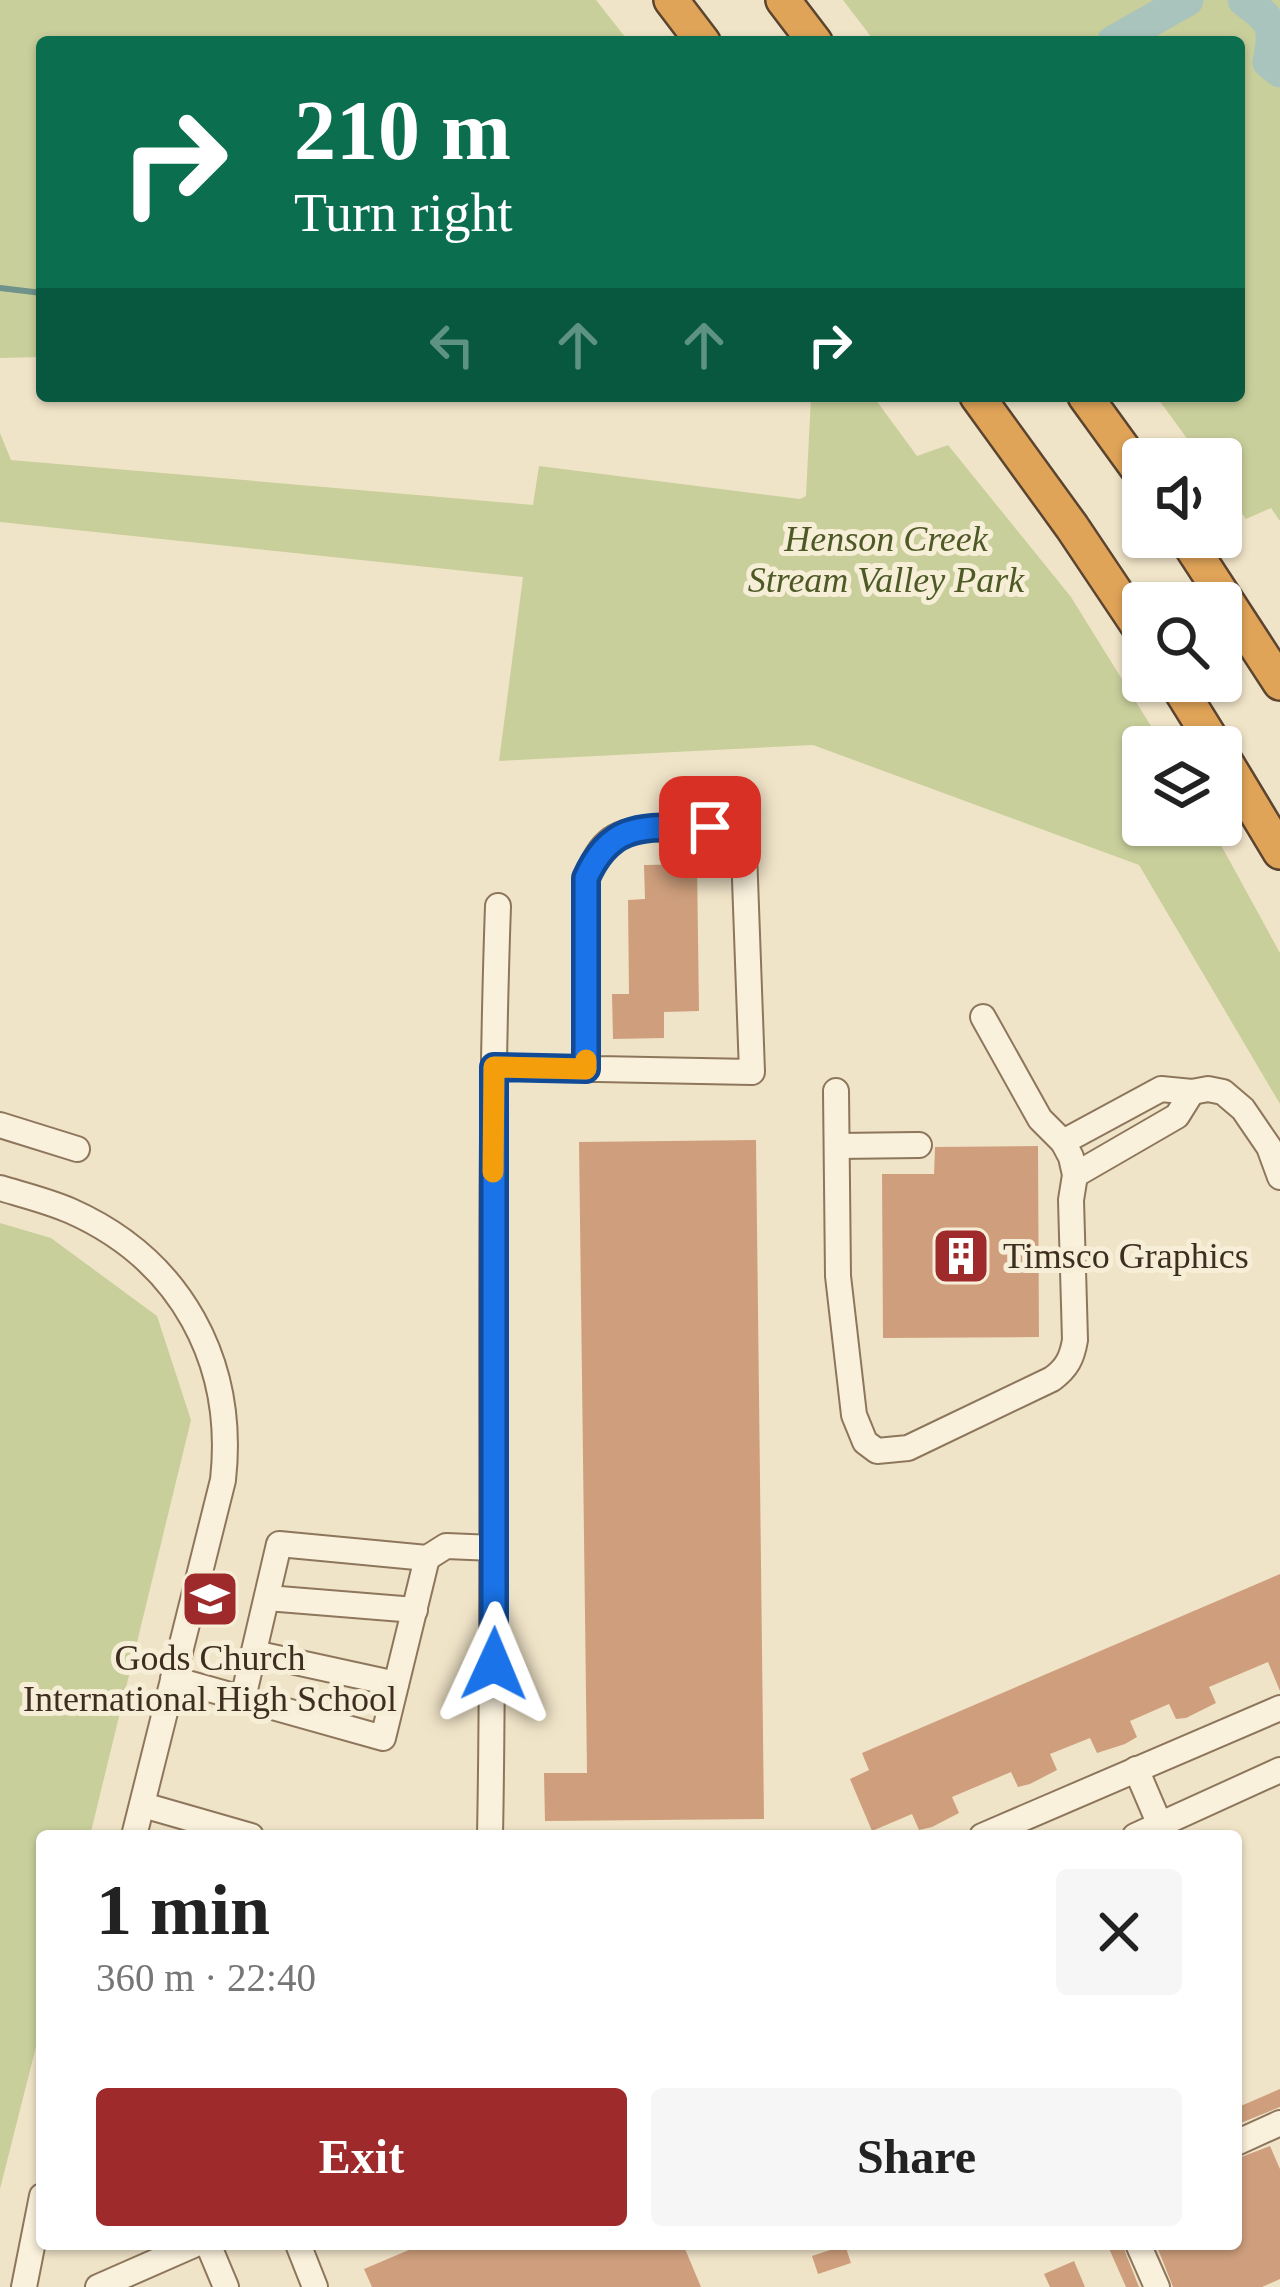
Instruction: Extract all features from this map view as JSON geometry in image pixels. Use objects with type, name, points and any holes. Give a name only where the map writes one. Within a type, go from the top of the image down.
[{"type":"highway","points":[[670,0],[698,36]]},
{"type":"highway","points":[[782,0],[810,36]]},
{"type":"highway","points":[[981,402],[1122,602]]},
{"type":"highway","points":[[1089,402],[1122,447]]},
{"type":"highway","points":[[1199,558],[1280,682]]},
{"type":"highway","points":[[1242,789],[1280,852]]},
{"type":"street","points":[[494,1067],[586,1069],[752,1072],[744,851],[729,834],[710,827],[631,830],[614,837],[597,854],[586,878],[586,1069]]},
{"type":"street","points":[[490,1830],[498,906]]},
{"type":"street","points":[[836,1091],[838,1276],[854,1414],[866,1442],[877,1450],[908,1448],[1052,1379],[1066,1369],[1076,1340],[1071,1200],[1076,1175],[1063,1142],[1040,1119],[983,1017]]},
{"type":"street","points":[[1063,1142],[1161,1089],[1192,1093],[1208,1089],[1223,1092],[1244,1109],[1280,1177]]},
{"type":"street","points":[[1076,1175],[1177,1117],[1192,1093]]},
{"type":"street","points":[[0,1125],[77,1150]]},
{"type":"street","points":[[837,1146],[919,1145]]},
{"type":"street","points":[[0,1188],[69,1210],[142,1254],[174,1288],[198,1326],[214,1366],[228,1437],[223,1480],[136,1830]]},
{"type":"street","points":[[243,1698],[279,1544],[427,1558],[446,1546],[494,1548]]},
{"type":"street","points":[[173,1679],[383,1738],[427,1558]]},
{"type":"street","points":[[266,1598],[415,1610]]},
{"type":"street","points":[[254,1652],[396,1684]]},
{"type":"street","points":[[996,1830],[1280,1708]]},
{"type":"street","points":[[1136,1769],[1160,1825]]},
{"type":"street","points":[[1149,1830],[1280,1770]]},
{"type":"street","points":[[142,1805],[230,1830]]},
{"type":"street","points":[[1242,2140],[1280,2123]]},
{"type":"street","points":[[24,2287],[36,2226]]},
{"type":"street","points":[[98,2287],[182,2250]]},
{"type":"street","points":[[211,2250],[226,2287]]},
{"type":"street","points":[[300,2250],[315,2287]]},
{"type":"street","points":[[1141,2250],[1157,2287]]},
{"type":"green space","points":[[0,0],[596,0],[624,36],[36,36],[36,357],[0,358]]},
{"type":"green space","points":[[843,0],[1280,0],[1280,521],[1271,508],[1246,519],[1242,514],[1242,438],[1187,438],[1160,402],[1245,402],[1245,36],[870,36]]},
{"type":"green space","name":"Henson Creek Stream Valley Park","points":[[811,402],[877,402],[917,456],[948,445],[1071,597],[1122,679],[1122,702],[1136,702],[1151,726],[1122,726],[1122,846],[1221,846],[1280,953],[1280,1104],[1139,865],[813,745],[499,761],[523,577],[0,522],[0,433],[11,460],[533,505],[539,466],[800,499],[806,496]]},
{"type":"green space","points":[[0,1223],[51,1238],[157,1316],[191,1420],[91,1830],[36,1830],[36,2047],[0,2189]]},
{"type":"building","points":[[697,864],[699,1011],[664,1012],[664,1038],[613,1039],[612,994],[629,994],[628,900],[645,899],[644,865]]},
{"type":"building","points":[[756,1140],[764,1819],[545,1821],[544,1773],[587,1773],[579,1142]]},
{"type":"building","name":"Timsco Graphics","points":[[1038,1146],[1039,1337],[883,1338],[882,1174],[934,1174],[935,1147]]},
{"type":"building","points":[[1280,1574],[1280,1691],[1268,1662],[1209,1687],[1216,1703],[1186,1718],[1176,1719],[1169,1704],[1130,1721],[1137,1737],[1125,1744],[1097,1753],[1090,1738],[1050,1754],[1057,1770],[1030,1784],[1018,1787],[1011,1772],[952,1797],[959,1813],[919,1830],[912,1814],[872,1830],[850,1779],[869,1770],[862,1753]]},
{"type":"building","points":[[1280,2089],[1280,2107],[1242,2123],[1242,2105]]},
{"type":"building","points":[[1270,2146],[1280,2169],[1280,2279],[1262,2287],[1173,2287],[1158,2250],[1242,2250],[1242,2157]]},
{"type":"building","points":[[409,2250],[686,2250],[701,2287],[372,2287],[364,2269]]},
{"type":"building","points":[[847,2250],[851,2263],[818,2274],[812,2256]]},
{"type":"building","points":[[1110,2250],[1124,2250],[1139,2287],[1126,2287]]},
{"type":"building","points":[[1074,2261],[1085,2287],[1050,2287],[1044,2274]]},
{"type":"waterway","points":[[1124,36],[1187,0]]},
{"type":"waterway","points":[[1244,0],[1270,26],[1269,62],[1280,71]]},
{"type":"waterway","points":[[0,288],[36,292]]},
{"type":"slow traffic","points":[[493,1172],[494,1067],[586,1069],[586,1060]]},
{"type":"place","name":"Timsco Graphics","points":[[961,1256]]},
{"type":"place","name":"Gods Church International High School","points":[[210,1599]]},
{"type":"route","points":[[494,1664],[494,1067],[586,1069],[586,878],[597,854],[614,837],[631,830],[710,827]]}]
